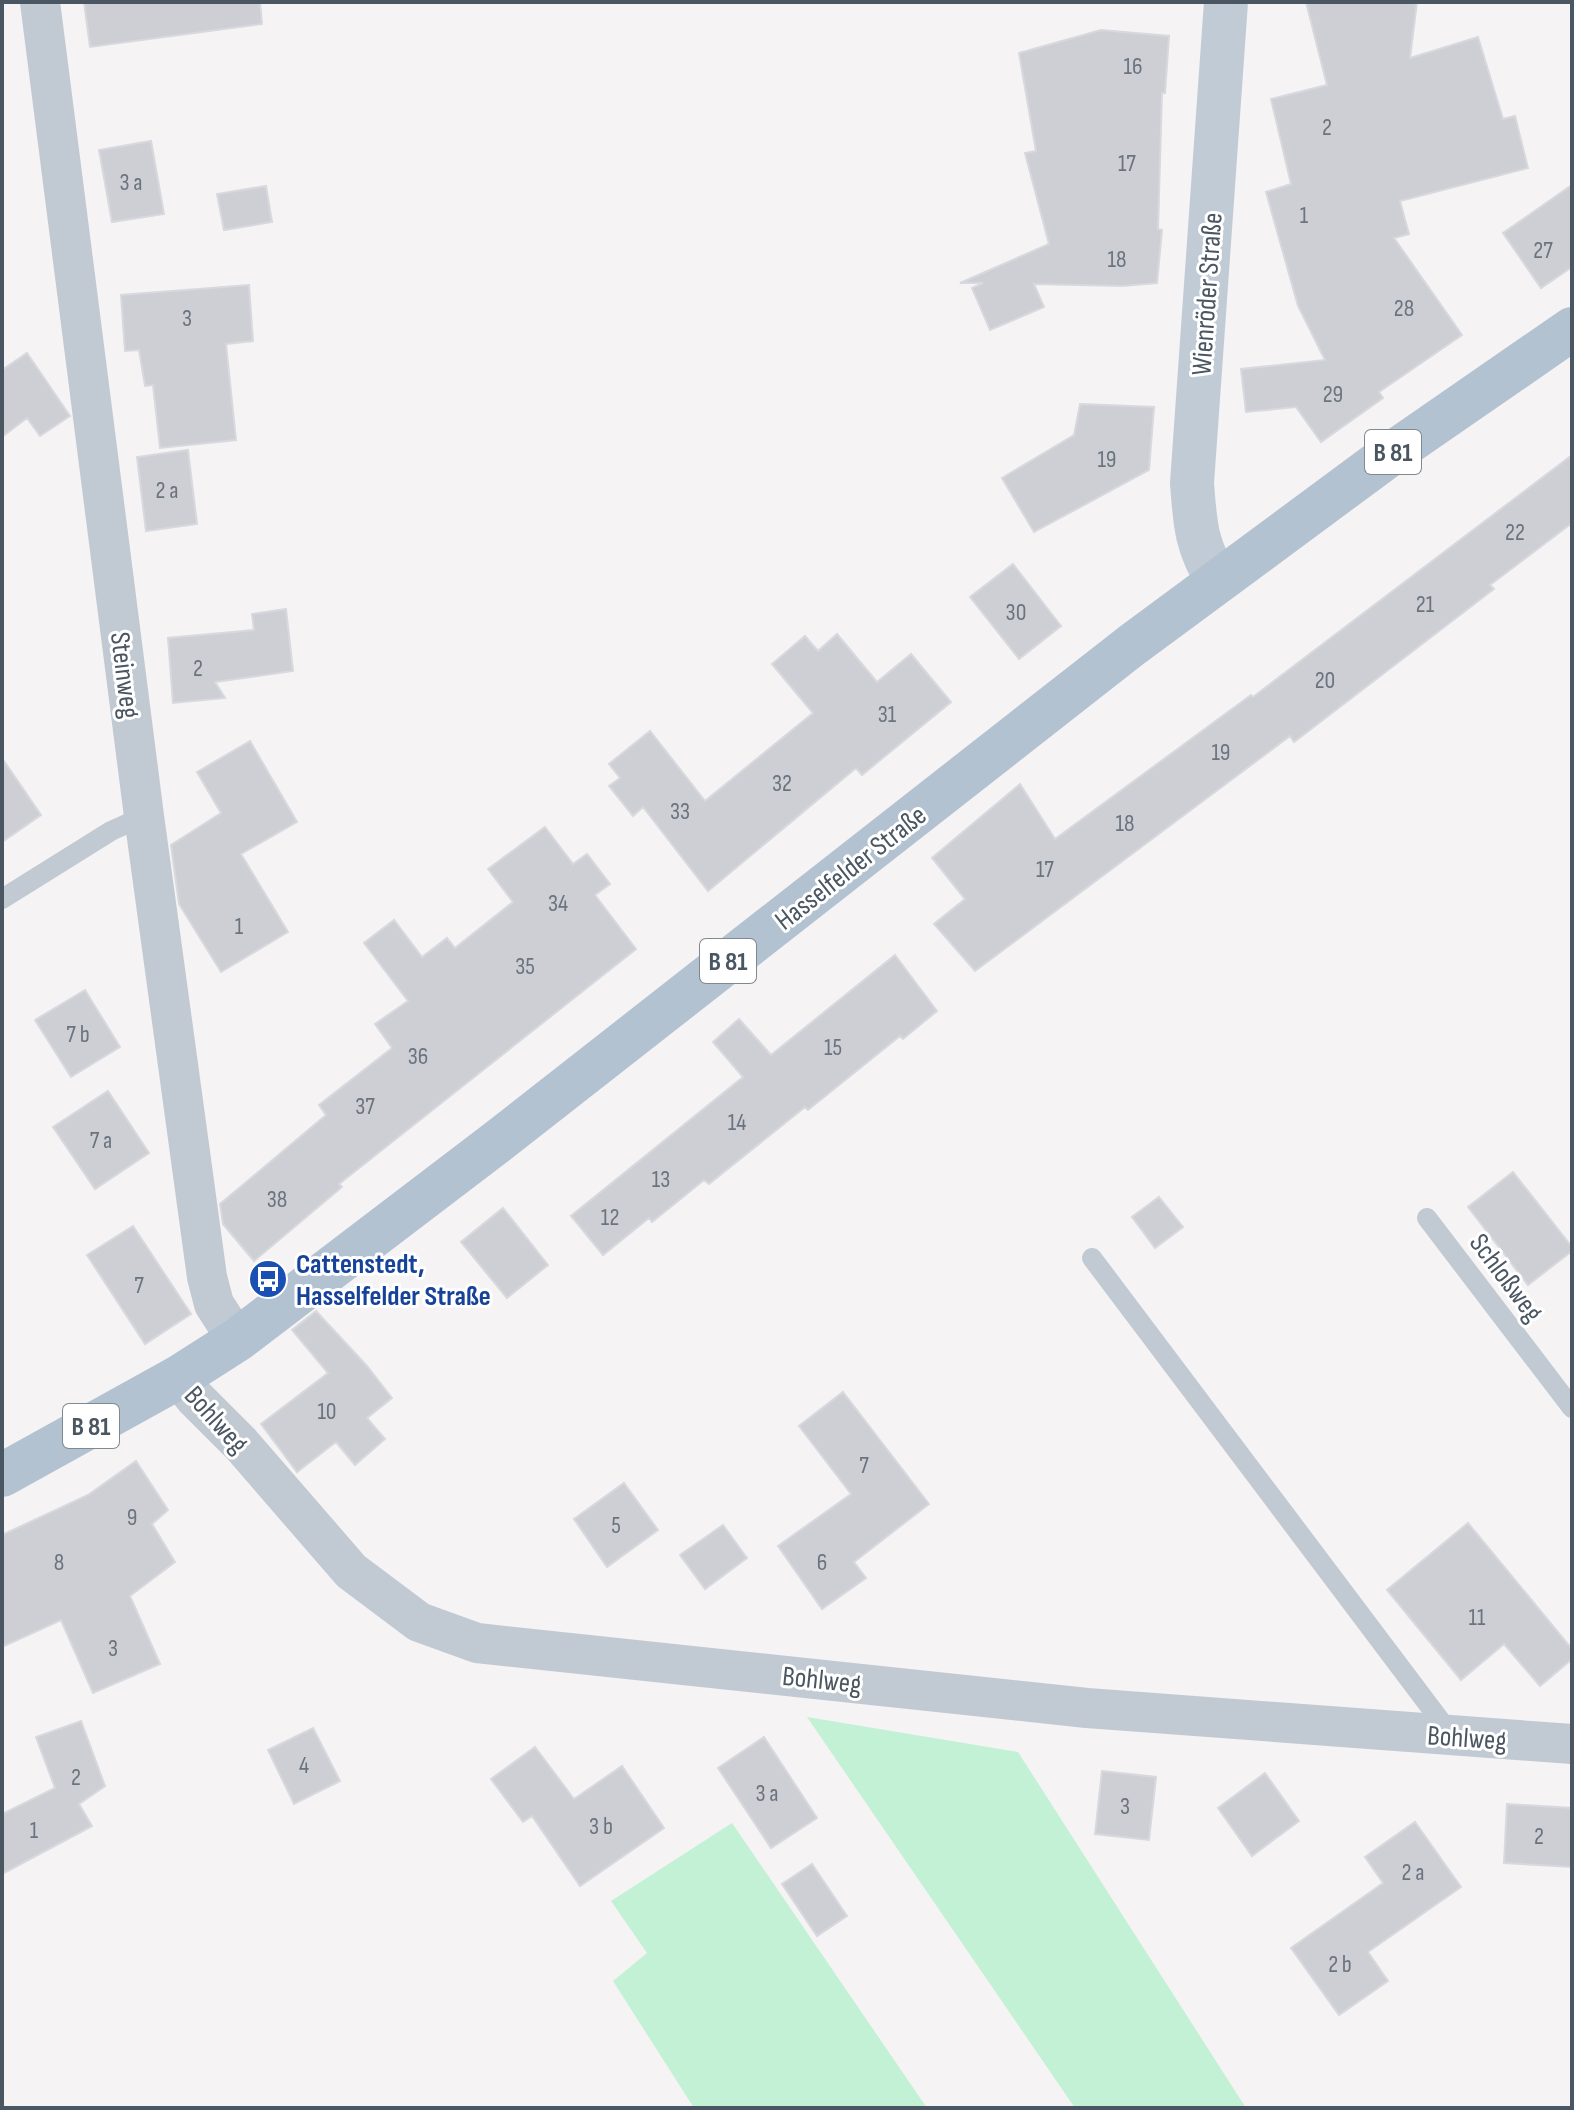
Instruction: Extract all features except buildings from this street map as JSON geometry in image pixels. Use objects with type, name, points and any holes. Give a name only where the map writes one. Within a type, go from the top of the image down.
[{"type":"main road","name":"Wienröder Straße","points":[[1218,581],[1203,558],[1195,527],[1192,483],[1226,2]]},
{"type":"main road","name":"Hasselfelder Straße","points":[[2,1475],[179,1377],[237,1340],[1218,581],[1381,461],[1572,329]]},
{"type":"street","name":"Steinweg","points":[[40,2],[144,816],[207,1277],[214,1304],[237,1340]]},
{"type":"street","name":"Bohlweg","points":[[179,1377],[351,1571],[419,1622],[477,1643],[1087,1708],[1572,1744]]},
{"type":"lane","points":[[2,899],[111,831],[144,816]]},
{"type":"lane","name":"Schloßweg","points":[[1427,1218],[1572,1408]]},
{"type":"lane","points":[[1092,1258],[1452,1736]]},
{"type":"green space","points":[[807,1717],[1018,1752],[1246,2108],[1075,2108]]},
{"type":"green space","points":[[732,1823],[927,2108],[694,2108],[613,1981],[647,1953],[611,1901]]},
{"type":"place","name":"Cattenstedt, Hasselfelder Straße","points":[[268,1279]]}]
